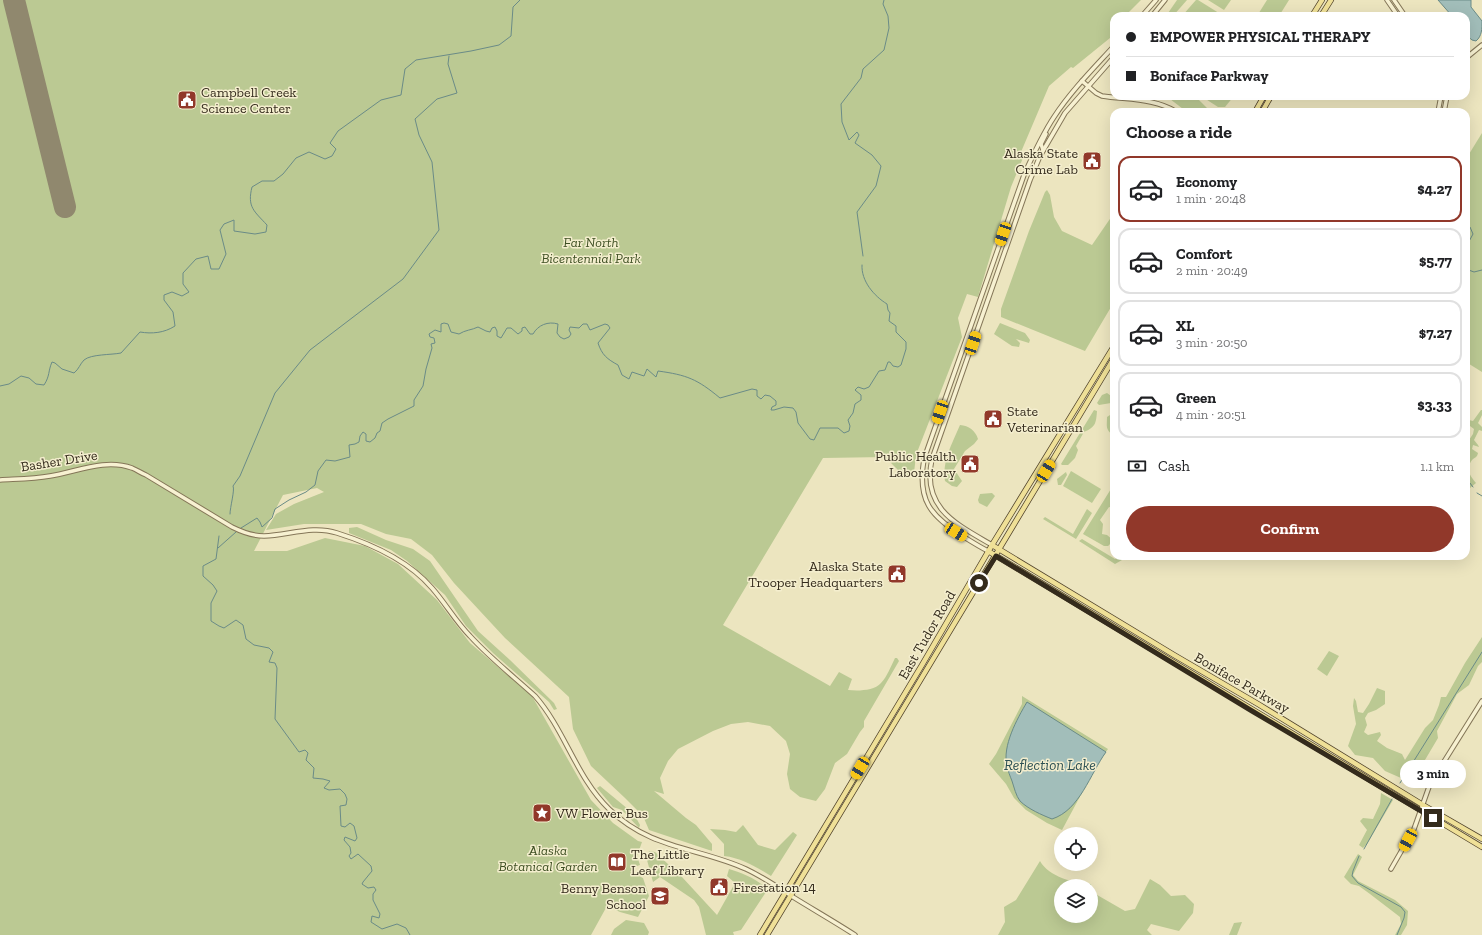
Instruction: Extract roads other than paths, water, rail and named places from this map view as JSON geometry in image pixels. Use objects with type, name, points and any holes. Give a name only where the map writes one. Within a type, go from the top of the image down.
[{"type":"main road","points":[[1314,12],[1322,0]]},
{"type":"main road","points":[[1324,12],[1331,0]]},
{"type":"main road","name":"East Tudor Road","points":[[760,935],[988,551],[1110,353]]},
{"type":"main road","name":"East Tudor Road","points":[[767,935],[1110,365]]},
{"type":"main road","name":"Boniface Parkway","points":[[992,545],[1258,704],[1423,805],[1482,839]]},
{"type":"main road","name":"Boniface Parkway","points":[[988,551],[1266,719],[1482,847]]},
{"type":"street","points":[[1146,12],[1156,0]]},
{"type":"street","points":[[1155,12],[1165,0]]},
{"type":"street","points":[[1387,0],[1395,12]]},
{"type":"street","points":[[1394,0],[1402,12]]},
{"type":"street","points":[[1470,55],[1482,45]]},
{"type":"street","points":[[988,551],[948,527],[937,518],[928,505],[921,480],[924,459],[1024,175],[1040,140],[1054,117],[1082,81],[1110,51]]},
{"type":"street","points":[[992,545],[957,524],[945,515],[938,507],[932,494],[929,481],[929,470],[1030,180],[1043,150],[1065,113],[1110,61]]},
{"type":"street","points":[[1082,81],[1096,93],[1102,96],[1110,97]]},
{"type":"street","points":[[1135,100],[1162,104],[1170,108]]},
{"type":"street","points":[[1043,150],[1041,144],[1054,117]]},
{"type":"street","name":"Basher Drive","points":[[0,480],[47,477],[90,467],[113,464],[120,465],[132,468],[146,475],[232,527],[243,532],[264,536],[316,530],[330,531],[370,545],[393,556],[427,582],[469,635],[543,705],[553,720],[587,782],[610,810],[631,827],[662,843],[741,867],[786,892]]},
{"type":"street","points":[[1391,869],[1414,829],[1430,784],[1482,701]]},
{"type":"street","points":[[786,892],[855,935]]},
{"type":"water","points":[[1438,0],[1471,0],[1471,7],[1482,21],[1481,35],[1478,39],[1476,41],[1470,38],[1470,12],[1448,12]]},
{"type":"water","name":"Reflection Lake","points":[[1027,702],[1106,752],[1077,800],[1070,808],[1052,819],[1031,809],[1020,801],[1008,772],[1006,758],[1008,741]]},
{"type":"waterway","points":[[0,386],[9,384],[21,376],[29,378],[36,384],[44,385],[52,362],[62,369],[74,373],[87,358],[121,353],[140,332],[158,332],[175,326],[173,312],[164,300],[164,295],[172,292],[182,296],[189,292],[183,284],[183,273],[196,259],[208,256],[211,269],[219,269],[226,254],[220,230],[224,224],[234,220],[234,231],[255,234],[266,232],[267,225],[255,212],[251,204],[250,199],[252,187],[262,181],[274,181],[283,174],[296,158],[309,152],[325,159],[332,156],[336,149],[330,143],[338,131],[381,100],[401,95],[405,69],[416,60],[499,45],[511,36],[513,7],[520,0]]},
{"type":"waterway","points":[[863,256],[857,212],[876,186],[881,166],[872,155],[855,143],[859,135],[857,132],[849,140],[842,122],[841,104],[861,78],[863,69],[884,50],[889,28],[888,16],[883,4],[884,0]]},
{"type":"waterway","points":[[230,514],[233,486],[240,476],[275,393],[310,350],[403,279],[439,230],[432,162],[419,135],[415,119],[437,99],[457,93],[448,64],[449,56]]},
{"type":"waterway","points":[[1470,227],[1473,234],[1470,240]]},
{"type":"waterway","points":[[241,528],[257,518],[262,527],[272,518],[275,509],[306,492],[315,485],[318,471],[326,460],[335,461],[350,457],[349,445],[359,442],[360,436],[363,432],[366,434],[366,441],[370,442],[380,431],[382,423],[414,406],[414,400],[423,386],[432,348],[431,344],[435,343],[434,338],[430,337],[429,334],[435,330],[441,332],[441,324],[444,323],[448,324],[451,332],[459,334],[478,327],[490,332],[492,328],[495,327],[497,336],[501,338],[507,328],[511,328],[518,334],[522,331],[522,328],[525,327],[530,334],[533,334],[540,326],[547,323],[554,323],[558,324],[557,333],[564,339],[569,337],[571,334],[569,330],[570,327],[579,328],[583,324],[587,324],[590,330],[605,324],[610,328],[598,343],[601,351],[611,361],[618,365],[622,375],[629,379],[632,372],[644,376],[647,369],[656,377],[658,371],[684,376],[705,386],[720,398],[752,389],[757,390],[757,396],[761,399],[765,395],[770,396],[776,401],[776,405],[772,407],[771,410],[784,407],[793,408],[796,412],[798,423],[810,439],[814,440],[820,428],[838,428],[844,433],[849,431],[850,426],[848,420],[853,413],[855,404],[861,400],[861,395],[855,390],[858,387],[864,389],[869,387],[879,371],[885,370],[888,362],[890,362],[893,366],[898,367],[901,365],[906,349],[906,342],[896,332],[896,326],[889,321],[890,313],[887,304],[877,297],[869,288],[862,271],[862,265]]},
{"type":"waterway","points":[[1470,270],[1474,272],[1482,270]]},
{"type":"waterway","points":[[1470,483],[1473,487]]},
{"type":"waterway","points":[[1477,493],[1482,496]]},
{"type":"waterway","points":[[218,548],[236,532]]},
{"type":"waterway","points":[[219,536],[216,559],[203,566],[203,576],[217,591],[211,603],[211,621],[224,628],[236,620],[243,625],[246,639],[254,645],[269,648],[273,652],[269,662],[275,663],[277,668],[275,719],[299,752],[305,750],[308,753],[306,760],[314,768],[313,778],[330,781],[324,788],[329,790],[340,789],[345,794],[347,799],[346,805],[340,806],[341,826],[345,827],[350,823],[354,826],[357,838],[355,841],[345,837],[344,840],[350,847],[351,853],[349,856],[351,859],[358,854],[371,866],[372,871],[362,884],[368,888],[374,887],[376,890],[373,894],[373,900],[380,914],[379,918],[372,916],[371,922],[382,929],[397,924],[406,928],[410,935]]},
{"type":"waterway","points":[[1400,783],[1482,652]]},
{"type":"waterway","points":[[1364,849],[1392,799]]},
{"type":"waterway","points":[[1359,856],[1352,876],[1358,883],[1401,907],[1405,912],[1397,935]]},
{"type":"place","name":"Campbell Creek Science Center","points":[[187,100]]},
{"type":"place","name":"Alaska State Crime Lab","points":[[1092,161]]},
{"type":"place","name":"State Veterinarian","points":[[993,419]]},
{"type":"place","name":"Public Health Laboratory","points":[[970,464]]},
{"type":"place","name":"Alaska State Trooper Headquarters","points":[[897,574]]},
{"type":"place","name":"VW Flower Bus","points":[[542,813]]},
{"type":"place","name":"The Little Leaf Library","points":[[617,862]]},
{"type":"place","name":"Firestation 14","points":[[719,887]]},
{"type":"place","name":"Benny Benson School","points":[[660,896]]},
{"type":"park label","name":"Far North Bicentennial Park","points":[[591,250]]},
{"type":"park label","name":"Alaska Botanical Garden","points":[[548,858]]}]
